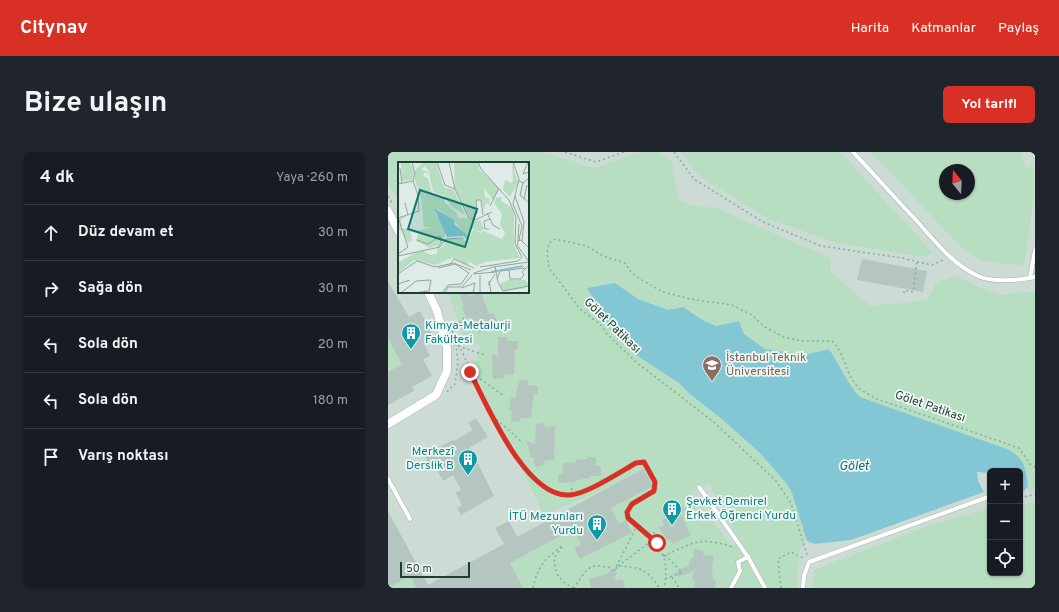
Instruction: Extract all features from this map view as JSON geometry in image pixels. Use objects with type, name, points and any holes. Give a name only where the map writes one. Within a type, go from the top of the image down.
[{"type":"street","points":[[388,211],[398,230]]},
{"type":"street","points":[[388,424],[436,395],[447,371],[447,348],[437,311],[428,293]]},
{"type":"lane","points":[[853,152],[950,258],[979,277],[1000,280],[1021,280],[1035,277]]},
{"type":"lane","points":[[1030,278],[1035,250]]},
{"type":"lane","points":[[388,479],[410,519]]},
{"type":"lane","points":[[699,487],[748,557],[765,588]]},
{"type":"lane","points":[[803,588],[804,576],[809,562],[987,497]]},
{"type":"lane","points":[[731,588],[740,571],[738,562],[748,557]]},
{"type":"path","points":[[565,152],[596,162],[624,152]]},
{"type":"path","points":[[674,152],[694,179],[763,222],[821,246],[917,261],[932,265],[950,258]]},
{"type":"path","name":"Gölet Patikası","points":[[809,562],[791,503],[776,481],[716,423],[636,362],[607,334],[601,325],[580,309],[549,268],[547,253],[549,243],[555,239],[587,246],[603,256],[625,263],[637,277],[663,292],[690,299],[732,305],[752,315],[765,327],[784,337],[802,342],[832,341],[839,347],[849,374],[860,389],[877,399],[1019,448],[1030,464],[1035,467]]},
{"type":"path","points":[[904,293],[904,290],[913,292],[917,261]]},
{"type":"path","points":[[466,316],[452,330],[470,372],[517,460],[544,488],[557,493],[570,495],[592,487],[636,463],[644,462],[655,482],[654,491],[632,504],[627,512],[628,518],[654,539],[664,556],[682,572],[665,579]]},
{"type":"path","points":[[458,345],[485,355]]},
{"type":"path","points":[[470,372],[504,396]]},
{"type":"path","points":[[492,415],[523,443]]},
{"type":"path","points":[[570,495],[573,485]]},
{"type":"path","points":[[1023,497],[1035,494]]},
{"type":"path","points":[[614,570],[635,530],[634,524]]},
{"type":"path","points":[[654,529],[654,539]]},
{"type":"path","points":[[614,570],[654,539]]},
{"type":"path","points":[[664,556],[696,541],[733,547],[748,557]]},
{"type":"path","points":[[534,588],[537,572],[546,558],[563,545],[554,558],[556,572],[560,580],[573,588],[579,582],[583,573],[596,565],[612,568],[614,570]]},
{"type":"path","points":[[781,588],[777,562],[780,557],[791,552],[809,562]]},
{"type":"path","points":[[664,556],[664,588]]},
{"type":"path","points":[[618,566],[643,570],[649,574],[659,588]]},
{"type":"path","points":[[672,577],[679,588]]},
{"type":"shaded area","name":"İstanbul Teknik Üniversitesi","points":[[388,152],[1035,152],[1035,588],[388,588]]},
{"type":"green space","points":[[388,152],[542,152],[594,168],[641,152],[659,152],[672,161],[679,200],[691,205],[716,208],[830,258],[831,272],[870,306],[927,300],[936,283],[954,276],[999,295],[1035,291],[1035,488],[1031,492],[1028,487],[1026,468],[1007,449],[860,397],[830,349],[805,355],[765,349],[744,334],[739,321],[716,326],[704,321],[683,307],[668,310],[638,299],[614,283],[588,289],[626,344],[639,357],[679,383],[691,395],[723,420],[760,453],[787,484],[792,493],[807,541],[799,550],[797,588],[765,588],[709,484],[691,492],[731,545],[737,545],[757,576],[761,588],[523,588],[510,563],[652,486],[643,469],[608,488],[544,515],[512,449],[487,407],[475,362],[480,346],[465,339],[456,317],[449,293],[529,293],[529,162],[398,162],[398,200],[388,183]]},
{"type":"green space","points":[[681,152],[840,152],[933,253],[925,257],[837,243],[769,219],[699,176]]},
{"type":"green space","points":[[871,152],[1020,152],[1026,168],[1033,166],[1030,229],[1024,266],[982,261],[959,245]]},
{"type":"green space","points":[[388,338],[404,368],[400,365],[388,372]]},
{"type":"green space","points":[[1035,502],[1035,588],[812,588],[814,570],[930,525],[987,509],[987,576],[1023,576],[1023,504]]},
{"type":"green space","points":[[410,576],[416,588],[388,588]]},
{"type":"water","name":"Gölet","points":[[615,283],[638,299],[668,310],[683,307],[704,321],[716,326],[739,321],[744,334],[765,349],[805,355],[829,349],[851,386],[860,397],[1007,449],[1018,456],[1024,464],[1028,487],[1023,491],[1023,468],[987,468],[987,473],[977,472],[978,481],[984,492],[851,540],[815,544],[807,541],[792,493],[787,484],[760,453],[723,420],[691,395],[679,383],[639,357],[611,331],[587,288]]},
{"type":"building","points":[[862,259],[927,271],[923,292],[857,280]]},
{"type":"building","name":"Kimya-Metalurji Fakültesi","points":[[388,282],[409,317],[420,311],[435,339],[424,344],[430,356],[423,359],[432,376],[412,387],[414,391],[388,405],[388,372],[402,364],[388,338]]},
{"type":"building","points":[[468,293],[470,296],[481,293],[489,314],[494,313],[497,321],[487,325],[488,329],[479,333],[476,324],[474,324],[471,317],[466,318],[462,307],[464,306],[460,295]]},
{"type":"building","points":[[498,337],[507,337],[508,341],[518,341],[518,349],[515,349],[514,374],[503,375],[504,378],[493,379],[492,354],[498,357]]},
{"type":"building","points":[[528,380],[528,385],[538,386],[538,394],[534,394],[531,418],[521,418],[520,421],[511,422],[512,411],[509,411],[511,397],[515,399],[519,381]]},
{"type":"building","name":"Merkezî Derslik B","points":[[476,418],[488,437],[470,447],[494,496],[461,515],[457,508],[462,505],[455,492],[461,490],[453,475],[443,481],[434,464],[430,466],[424,454],[453,440],[454,441],[473,430],[468,423]]},
{"type":"building","points":[[544,423],[545,427],[555,426],[555,459],[544,461],[545,465],[535,467],[533,457],[530,457],[527,441],[535,444],[536,424]]},
{"type":"building","points":[[587,457],[596,457],[596,466],[601,466],[601,476],[590,476],[590,478],[576,480],[576,482],[558,483],[558,475],[562,474],[563,463],[576,462],[576,460],[587,459]]},
{"type":"building","points":[[643,469],[653,486],[611,508],[619,524],[626,520],[632,533],[580,559],[574,548],[581,545],[573,529],[510,563],[523,588],[416,588],[410,576],[388,588],[388,511],[428,585],[504,544],[495,528],[509,521],[517,537]]},
{"type":"building","name":"Şevket Demirel Erkek Öğrenci Yurdu","points":[[681,504],[685,510],[681,513],[691,535],[672,544],[670,539],[667,540],[658,526],[664,527],[662,520],[665,519],[661,509],[669,505],[671,508]]},
{"type":"building","points":[[694,549],[704,551],[703,555],[714,556],[712,569],[713,580],[716,581],[715,588],[694,588],[695,581],[692,580],[694,571],[678,577],[676,572],[689,565],[690,559],[693,559]]},
{"type":"building","points":[[610,569],[617,572],[614,580],[623,580],[625,588],[591,588],[589,579],[608,574]]},
{"type":"place","name":"Kimya-Metalurji Fakültesi","points":[[411,350]]},
{"type":"place","name":"İstanbul Teknik Üniversitesi","points":[[712,382]]},
{"type":"place","name":"Merkezî Derslik B","points":[[468,476]]},
{"type":"place","name":"Şevket Demirel Erkek Öğrenci Yurdu","points":[[672,526]]},
{"type":"place","name":"İTÜ Mezunları Yurdu","points":[[597,541]]},
{"type":"route","points":[[470,372],[517,460],[544,488],[557,493],[570,495],[592,487],[636,463],[644,462],[655,482],[654,491],[632,504],[627,512],[628,518],[657,543]]}]
